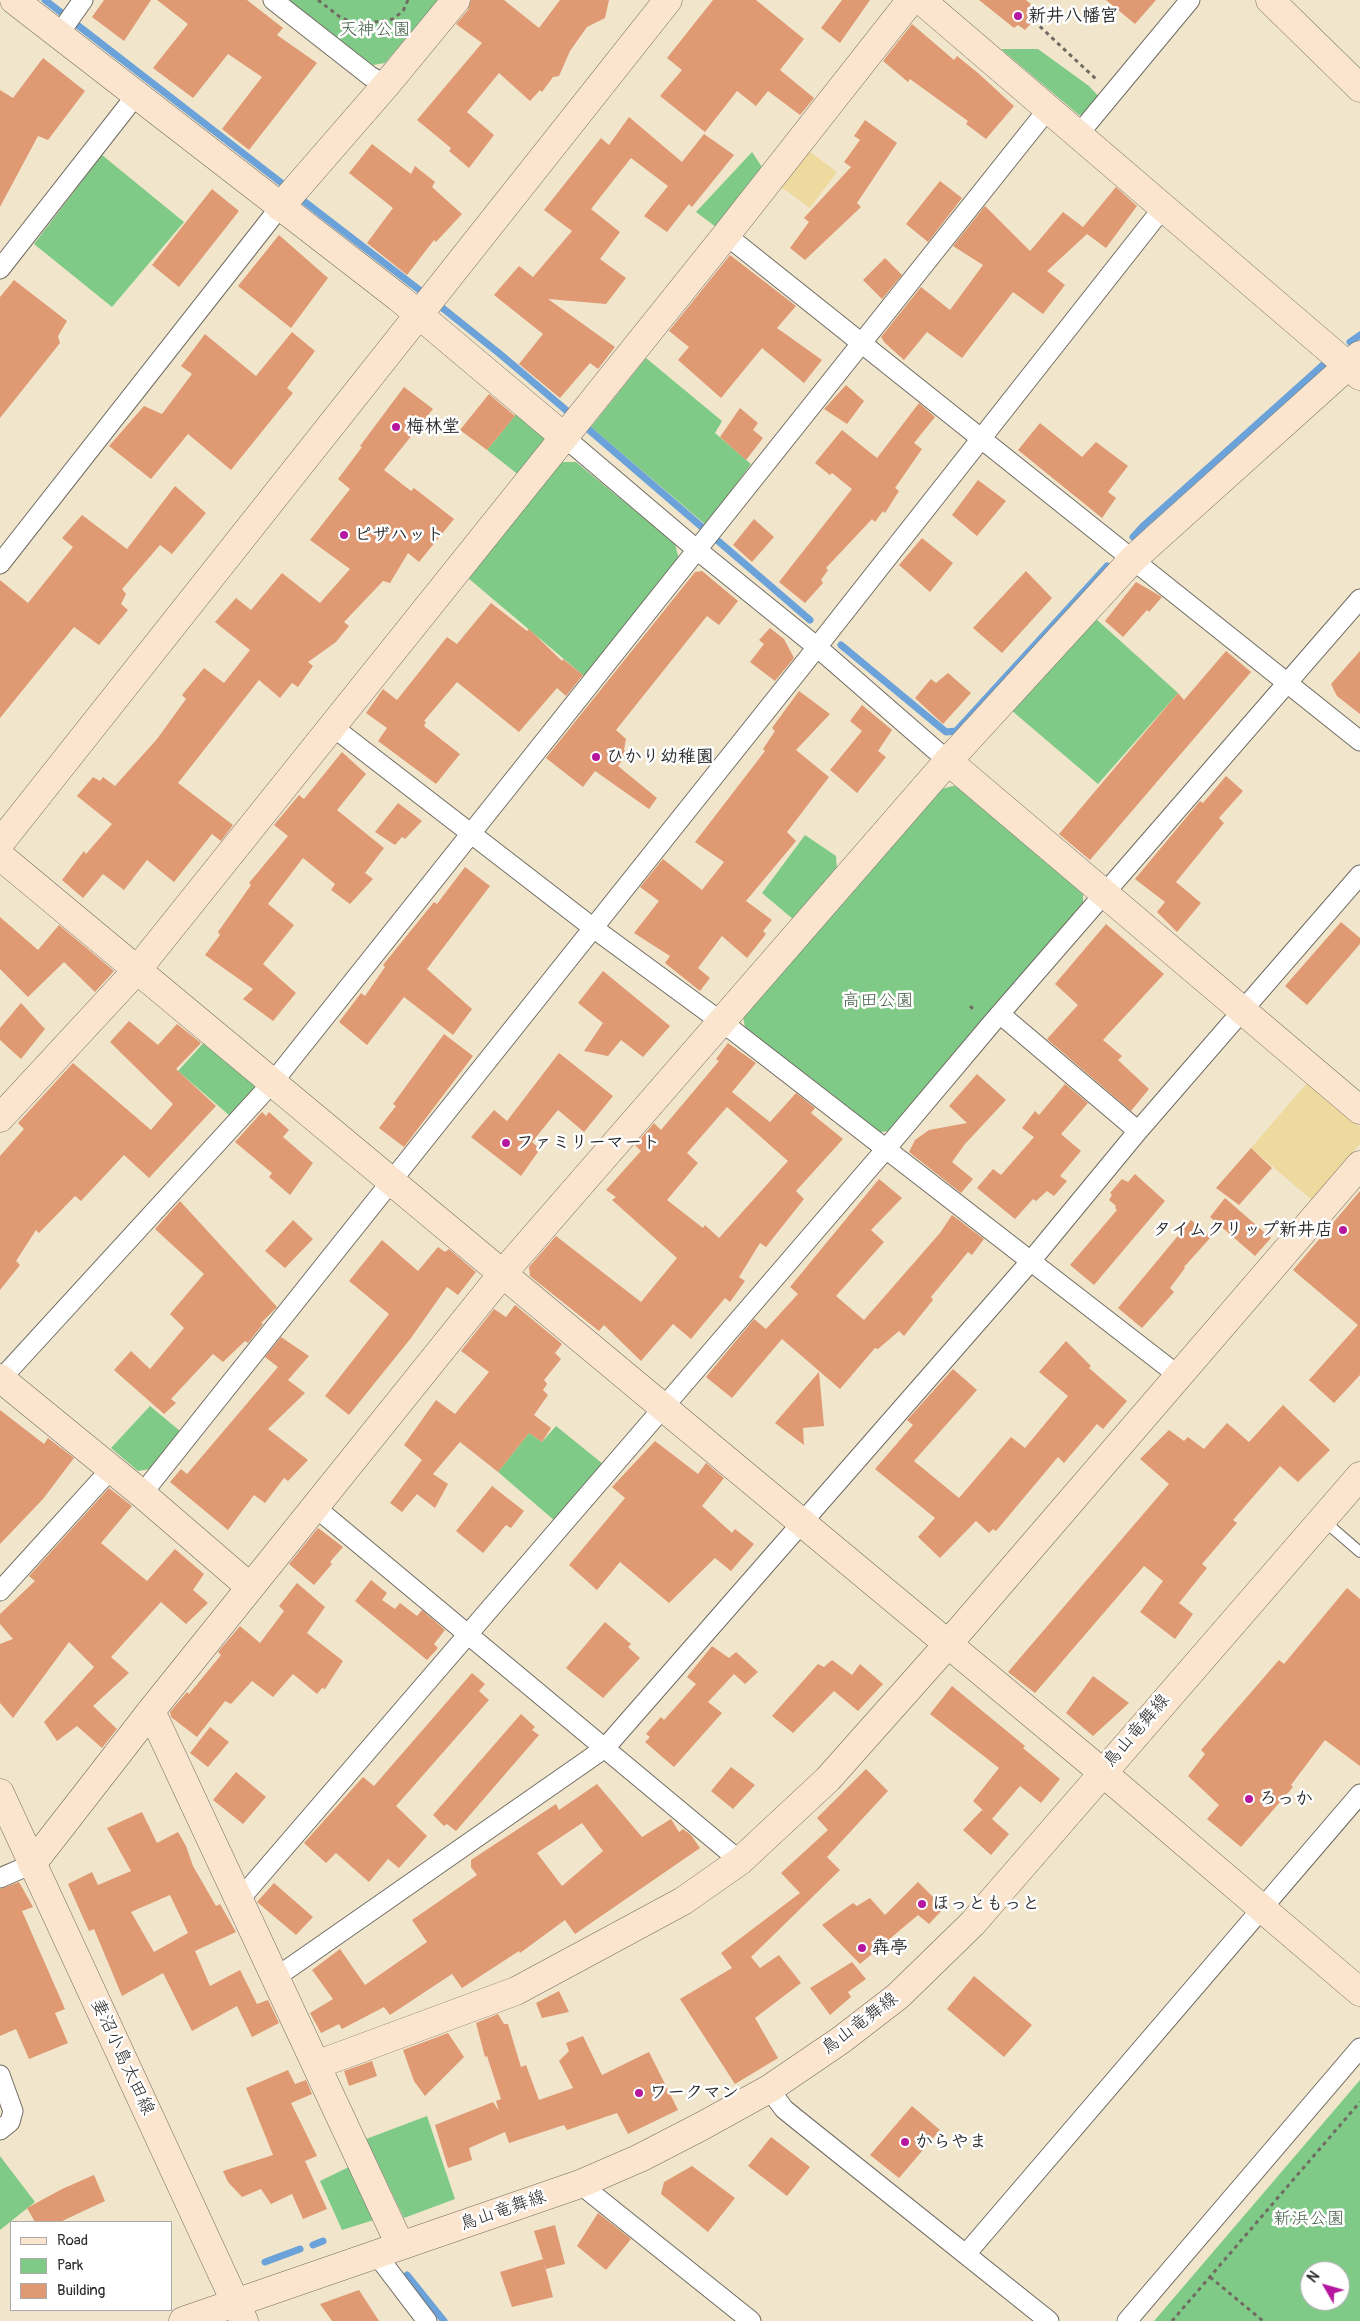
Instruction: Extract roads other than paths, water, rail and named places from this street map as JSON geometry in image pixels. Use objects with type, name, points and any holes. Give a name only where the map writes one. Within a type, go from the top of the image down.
[{"type":"street","points":[[14,0],[418,314],[696,549],[817,647],[948,761],[1360,1110]]},
{"type":"street","points":[[58,34],[83,0]]},
{"type":"street","points":[[273,0],[370,76],[386,85]]},
{"type":"street","points":[[0,564],[280,207],[386,85],[456,0]]},
{"type":"street","points":[[0,843],[668,0]]},
{"type":"street","points":[[0,1118],[137,970],[333,727],[563,436],[726,235],[911,0]]},
{"type":"street","points":[[0,1878],[32,1864],[151,1711],[503,1274],[720,1021],[948,761],[1133,559],[1356,365],[1162,209],[921,0]]},
{"type":"street","points":[[1078,135],[1190,0]]},
{"type":"street","points":[[1270,0],[1360,88]]},
{"type":"street","points":[[0,270],[137,94]]},
{"type":"street","points":[[250,1587],[142,1494],[0,1379],[273,1082],[1048,109]]},
{"type":"street","points":[[142,1494],[817,647],[1162,209]]},
{"type":"street","points":[[726,235],[1360,741]]},
{"type":"street","points":[[240,1899],[886,1150],[1000,1014],[1360,599]]},
{"type":"street","points":[[333,727],[592,927],[720,1021],[1179,1376]]},
{"type":"street","points":[[0,856],[1102,1772],[1360,1992]]},
{"type":"street","points":[[275,1978],[605,1748],[1030,1262],[1138,1131],[1360,875]]},
{"type":"street","points":[[1000,1014],[1138,1131]]},
{"type":"street","points":[[316,2065],[516,1991],[683,1901],[740,1861],[828,1779],[948,1644],[1360,1165]]},
{"type":"street","points":[[0,1590],[111,1469]]},
{"type":"street","name":"鳥山竜舞線","points":[[183,2321],[239,2312],[388,2250],[580,2184],[640,2158],[769,2089],[841,2040],[898,1996],[973,1923],[1360,1476]]},
{"type":"street","points":[[315,1507],[740,1861]]},
{"type":"street","points":[[151,1711],[316,2065],[388,2250],[427,2321]]},
{"type":"street","name":"妻沼小島太田線","points":[[0,1793],[239,2312]]},
{"type":"street","points":[[966,2254],[1360,1794]]},
{"type":"street","points":[[1127,2321],[1360,2048]]},
{"type":"street","points":[[0,2075],[13,2111],[10,2122],[0,2130]]},
{"type":"street","points":[[769,2089],[784,2109],[1048,2321]]},
{"type":"street","points":[[580,2184],[751,2321]]},
{"type":"lane","points":[[1323,1519],[1360,1552]]},
{"type":"waterway","points":[[45,0],[288,188]]},
{"type":"waterway","points":[[296,195],[426,295]]},
{"type":"waterway","points":[[435,302],[573,416]]},
{"type":"waterway","points":[[1350,342],[1360,335]]},
{"type":"waterway","points":[[1133,537],[1324,364]]},
{"type":"waterway","points":[[581,423],[810,620]]},
{"type":"waterway","points":[[841,645],[946,732],[956,731],[1107,566]]},
{"type":"waterway","points":[[313,2245],[323,2241]]},
{"type":"waterway","points":[[265,2262],[300,2249]]},
{"type":"waterway","points":[[407,2275],[444,2321]]},
{"type":"place","name":"新井八幡宮","points":[[1018,16]]},
{"type":"place","name":"梅林堂","points":[[396,427]]},
{"type":"place","name":"ピザハット","points":[[344,535]]},
{"type":"place","name":"ひかり幼稚園","points":[[596,757]]},
{"type":"place","name":"ファミリーマート","points":[[506,1143]]},
{"type":"place","name":"タイムクリップ新井店","points":[[1343,1230]]},
{"type":"place","name":"ろっか","points":[[1249,1799]]},
{"type":"place","name":"ほっともっと","points":[[922,1904]]},
{"type":"place","name":"犇亭","points":[[862,1948]]},
{"type":"place","name":"ワークマン","points":[[639,2093]]},
{"type":"place","name":"からやま","points":[[905,2142]]},
{"type":"park label","name":"天神公園","points":[[375,30]]},
{"type":"park label","name":"高田公園","points":[[878,1001]]},
{"type":"park label","name":"新浜公園","points":[[1309,2219]]}]
